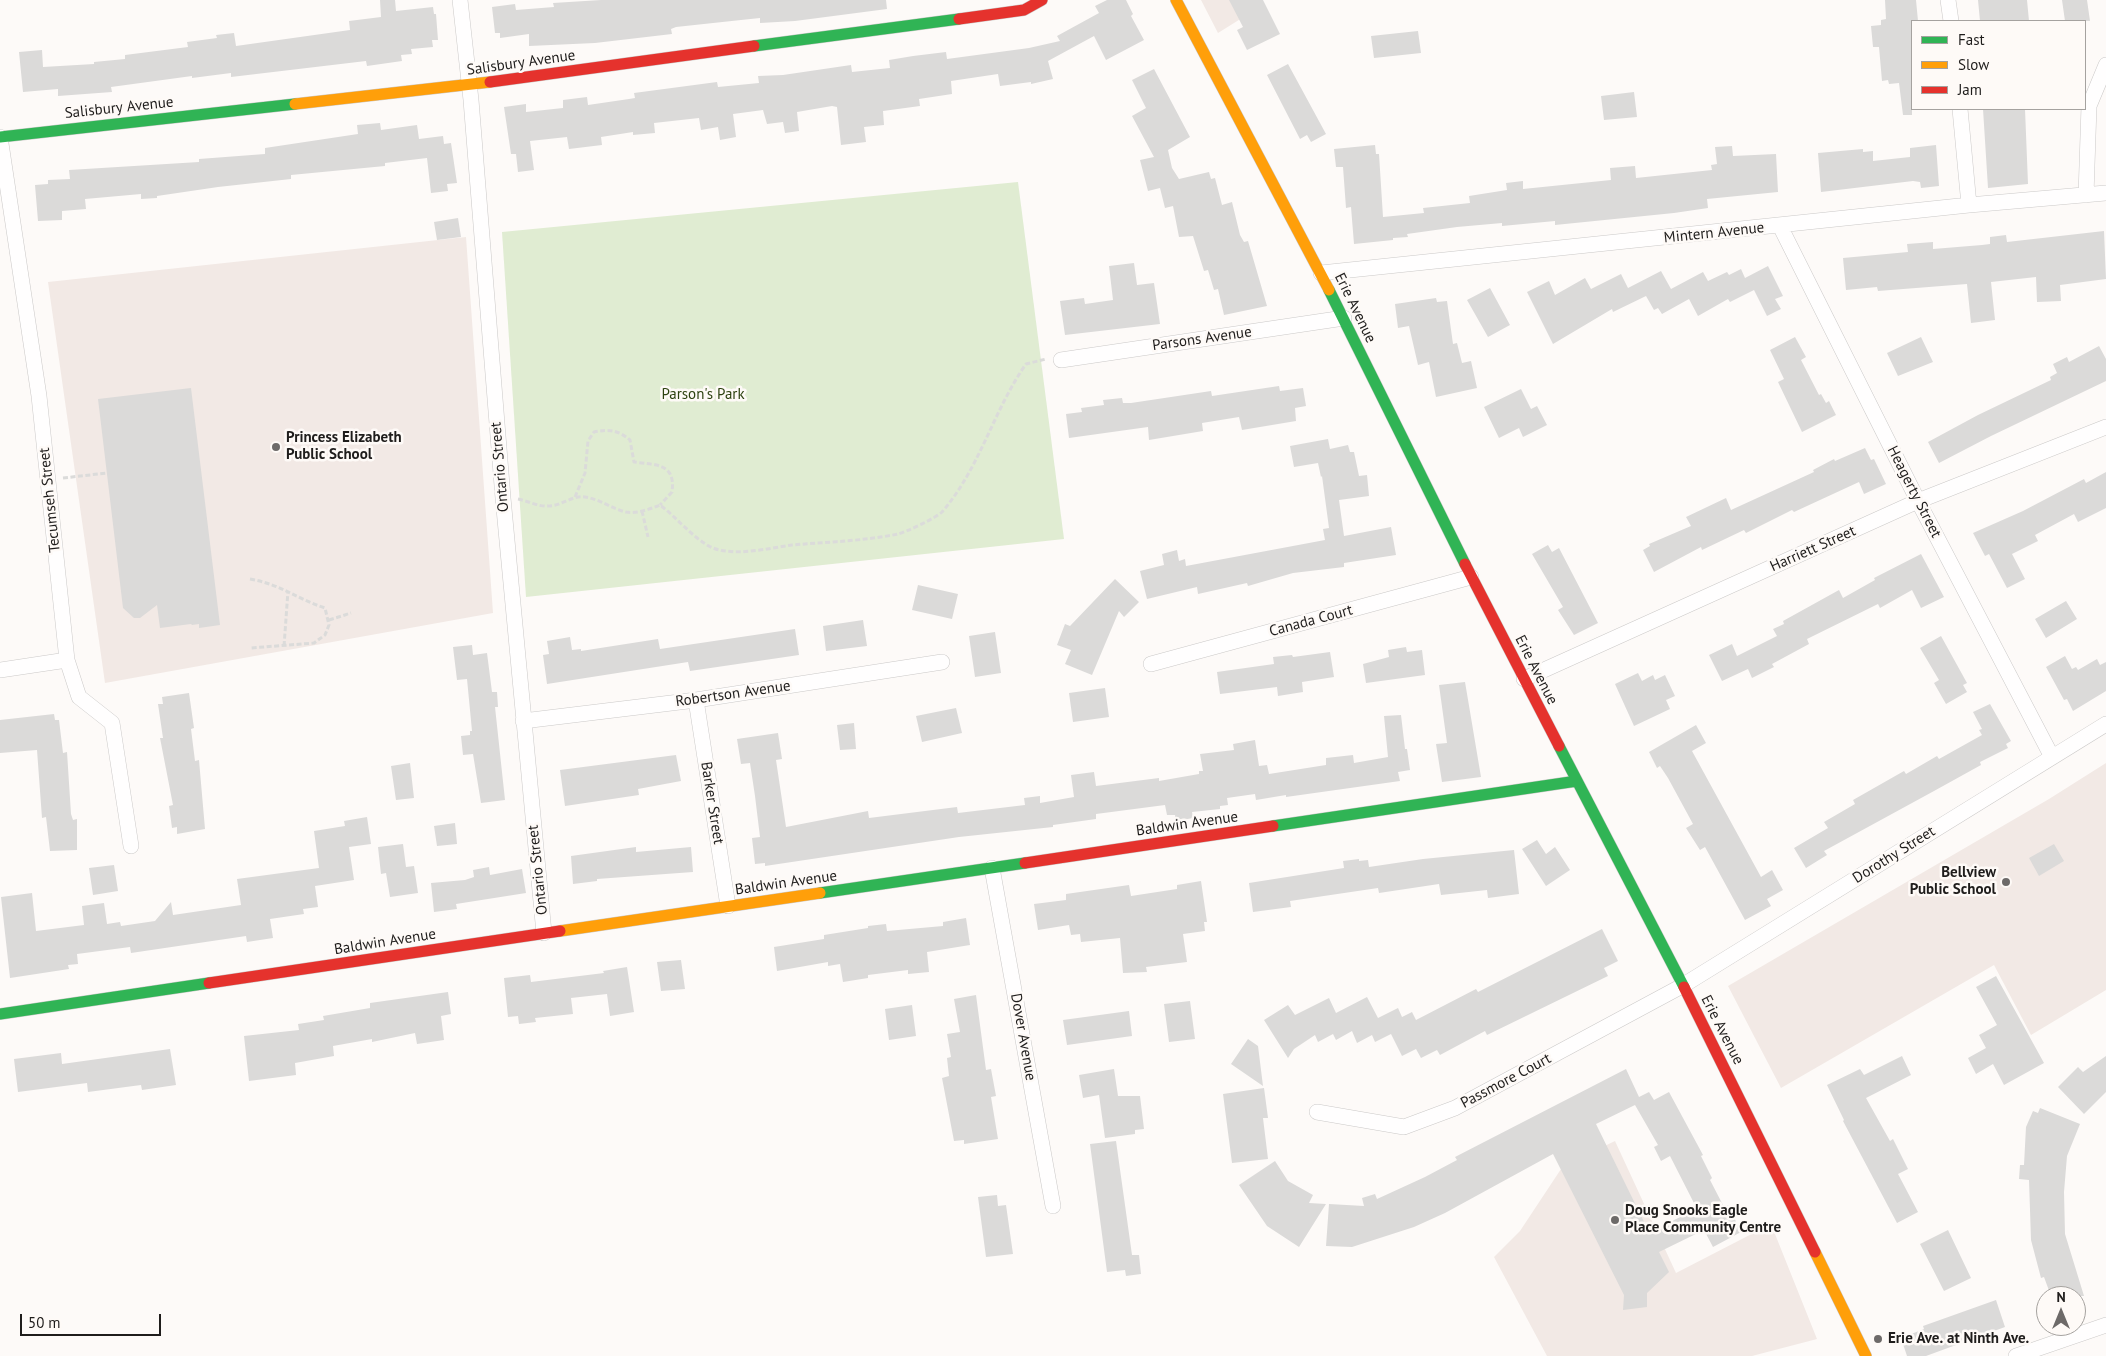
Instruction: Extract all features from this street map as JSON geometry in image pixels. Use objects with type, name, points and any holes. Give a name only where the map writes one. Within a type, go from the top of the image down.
[{"type":"street","name":"Ontario Street","points":[[460,0],[470,85],[502,498],[544,933]]},
{"type":"street","name":"Salisbury Avenue","points":[[0,137],[470,85],[1024,10],[1042,0]]},
{"type":"street","name":"Erie Avenue","points":[[1176,0],[1344,318],[1471,577],[1682,986],[1866,1356]]},
{"type":"street","points":[[1948,0],[1951,20]]},
{"type":"street","points":[[2086,195],[2089,106],[2106,65]]},
{"type":"street","points":[[1960,110],[1969,205]]},
{"type":"street","name":"Tecumseh Street","points":[[0,137],[39,396],[67,660],[79,697],[112,723],[131,846]]},
{"type":"street","name":"Mintern Avenue","points":[[1321,273],[1969,205],[2106,193]]},
{"type":"street","name":"Heagerty Street","points":[[1780,226],[1918,501],[2052,757]]},
{"type":"street","name":"Parsons Avenue","points":[[1061,360],[1344,318]]},
{"type":"street","name":"Harriett Street","points":[[1524,679],[1918,501],[2106,427]]},
{"type":"street","name":"Canada Court","points":[[1151,664],[1471,577]]},
{"type":"street","points":[[0,670],[67,660]]},
{"type":"street","name":"Robertson Avenue","points":[[523,721],[696,700],[942,662]]},
{"type":"street","name":"Barker Street","points":[[696,700],[728,906]]},
{"type":"street","name":"Dorothy Street","points":[[1682,986],[2106,724]]},
{"type":"street","name":"Baldwin Avenue","points":[[0,1014],[1577,781]]},
{"type":"street","name":"Dover Avenue","points":[[992,868],[1053,1206]]},
{"type":"street","name":"Passmore Court","points":[[1317,1112],[1404,1127],[1455,1108],[1682,986]]},
{"type":"street","points":[[2016,1356],[2106,1325]]},
{"type":"path","points":[[660,506],[676,516],[702,542],[720,550],[746,550],[900,534],[940,514],[960,488],[989,437],[1009,389],[1026,364],[1044,359],[1061,360]]},
{"type":"path","points":[[502,498],[532,501],[546,507],[560,505],[575,497],[585,497],[604,502],[626,512],[642,511],[660,506],[672,492],[672,475],[661,466],[634,462],[630,440],[620,432],[604,430],[594,432],[588,442],[585,473],[575,497]]},
{"type":"path","points":[[48,480],[107,472]]},
{"type":"path","points":[[642,511],[648,537]]},
{"type":"path","points":[[250,579],[271,583],[325,608],[329,620],[325,635],[314,643],[252,648]]},
{"type":"path","points":[[284,646],[288,592]]},
{"type":"path","points":[[329,620],[351,613]]},
{"type":"shaded area","points":[[1201,0],[1257,0],[1258,8],[1218,33]]},
{"type":"shaded area","name":"Princess Elizabeth Public School","points":[[466,237],[493,613],[105,683],[48,282]]},
{"type":"shaded area","name":"Bellview Public School","points":[[2106,763],[2106,990],[2031,1035],[1994,965],[1781,1088],[1728,986],[2049,799]]},
{"type":"shaded area","points":[[1615,1141],[1676,1273],[1771,1224],[1817,1339],[1752,1356],[1547,1356],[1494,1257],[1520,1231],[1563,1166]]},
{"type":"green space","name":"Parson's Park","points":[[1018,182],[1064,539],[526,597],[502,232]]},
{"type":"building","points":[[380,0],[395,0],[396,11],[433,7],[434,14],[436,14],[438,40],[432,40],[433,47],[411,49],[412,54],[401,55],[402,61],[367,66],[366,61],[231,77],[231,73],[192,78],[192,76],[111,87],[112,92],[58,96],[58,89],[23,92],[19,52],[42,50],[43,67],[94,64],[94,62],[125,59],[125,55],[188,47],[187,42],[217,38],[216,35],[234,33],[236,46],[350,30],[349,21],[381,17]]},
{"type":"building","points":[[601,0],[886,0],[887,9],[795,21],[760,23],[760,18],[676,27],[671,29],[672,34],[595,43],[529,46],[529,34],[500,38],[500,33],[495,33],[492,7],[515,4],[516,10],[554,7],[553,3]]},
{"type":"building","points":[[1107,0],[1126,0],[1133,14],[1131,16],[1144,40],[1106,60],[1094,36],[1048,61],[1053,79],[1031,84],[1031,82],[1000,86],[998,74],[951,81],[952,94],[919,99],[920,106],[883,111],[884,125],[864,127],[866,142],[841,145],[837,107],[832,106],[797,112],[799,131],[785,133],[783,122],[767,124],[763,110],[733,114],[736,137],[720,140],[718,127],[701,130],[699,118],[654,123],[655,133],[633,135],[633,132],[601,137],[602,145],[569,149],[567,137],[530,141],[534,170],[518,172],[516,154],[511,154],[504,107],[526,104],[526,112],[563,108],[563,100],[587,97],[588,105],[635,98],[634,93],[717,82],[718,87],[759,83],[758,76],[783,75],[851,65],[852,72],[890,68],[889,60],[913,56],[946,52],[947,59],[1029,48],[1060,41],[1057,36],[1099,13],[1095,6]]},
{"type":"building","points":[[1229,0],[1263,0],[1280,34],[1247,50],[1237,30],[1243,27]]},
{"type":"building","points":[[1885,0],[1916,0],[1918,20],[1911,20],[1912,115],[1903,115],[1899,83],[1889,84],[1888,80],[1882,81],[1879,47],[1873,47],[1871,26],[1881,25],[1881,20],[1886,19]]},
{"type":"building","points":[[1978,0],[2027,0],[2029,20],[1980,20]]},
{"type":"building","points":[[2062,0],[2087,0],[2090,21],[2065,20]]},
{"type":"building","points":[[1418,31],[1421,53],[1374,58],[1371,36]]},
{"type":"building","points":[[1288,64],[1326,134],[1311,142],[1307,135],[1300,139],[1267,75]]},
{"type":"building","points":[[1154,69],[1190,137],[1168,150],[1172,168],[1179,179],[1209,172],[1211,179],[1215,178],[1222,205],[1232,202],[1240,235],[1244,242],[1248,241],[1267,306],[1224,315],[1218,289],[1214,290],[1208,270],[1204,271],[1193,236],[1179,237],[1173,206],[1165,208],[1160,188],[1148,191],[1140,160],[1154,157],[1132,116],[1146,108],[1132,80]]},
{"type":"building","points":[[1634,92],[1637,117],[1604,120],[1601,96]]},
{"type":"building","points":[[1983,110],[2025,110],[2028,184],[1988,188]]},
{"type":"building","points":[[380,123],[381,130],[417,125],[419,139],[443,136],[444,144],[451,143],[457,183],[447,184],[448,191],[431,193],[427,158],[385,163],[385,166],[291,175],[291,179],[218,187],[157,196],[157,198],[141,199],[141,194],[85,199],[86,209],[62,211],[62,220],[38,221],[35,185],[48,184],[48,180],[70,179],[69,170],[199,162],[199,159],[265,154],[265,148],[358,134],[357,125]]},
{"type":"building","points":[[1375,145],[1376,154],[1379,154],[1383,217],[1424,213],[1423,208],[1470,203],[1469,196],[1507,190],[1506,183],[1523,181],[1523,189],[1611,180],[1610,168],[1635,166],[1636,178],[1712,170],[1711,165],[1717,164],[1715,147],[1732,146],[1733,156],[1776,154],[1778,192],[1707,199],[1708,208],[1674,213],[1555,225],[1555,221],[1502,226],[1502,223],[1457,227],[1407,234],[1408,237],[1393,238],[1393,240],[1354,244],[1351,207],[1346,208],[1343,167],[1336,167],[1334,149]]},
{"type":"building","points":[[1936,145],[1939,186],[1921,188],[1920,182],[1913,181],[1821,192],[1818,153],[1863,149],[1863,152],[1873,151],[1873,161],[1910,157],[1910,148]]},
{"type":"building","points":[[458,218],[461,237],[437,240],[434,222]]},
{"type":"building","points":[[2104,231],[2106,279],[2060,285],[2061,301],[2037,302],[2036,277],[1991,282],[1995,320],[1971,323],[1967,284],[1878,291],[1877,287],[1846,290],[1843,258],[1908,252],[1907,244],[1933,242],[1933,249],[1990,244],[1990,237],[2006,235],[2007,242]]},
{"type":"building","points":[[1134,263],[1137,285],[1154,283],[1160,324],[1065,335],[1060,301],[1084,298],[1085,304],[1113,300],[1109,266]]},
{"type":"building","points":[[1768,266],[1783,296],[1775,299],[1781,309],[1767,316],[1754,290],[1730,302],[1728,299],[1698,316],[1689,299],[1662,314],[1658,308],[1654,310],[1646,296],[1613,312],[1612,309],[1553,344],[1527,292],[1549,281],[1555,295],[1585,278],[1591,289],[1621,274],[1628,288],[1661,271],[1671,289],[1703,272],[1708,281],[1727,272],[1729,275],[1741,269],[1745,278]]},
{"type":"building","points":[[1490,288],[1510,325],[1488,337],[1467,300]]},
{"type":"building","points":[[1436,298],[1437,302],[1447,301],[1453,344],[1457,343],[1462,363],[1471,361],[1477,388],[1436,397],[1429,362],[1418,365],[1409,326],[1398,328],[1395,304]]},
{"type":"building","points":[[1795,337],[1806,357],[1801,360],[1819,395],[1821,394],[1826,403],[1829,401],[1836,415],[1802,432],[1778,382],[1784,379],[1770,350]]},
{"type":"building","points":[[1921,337],[1933,362],[1898,376],[1887,353]]},
{"type":"building","points":[[2099,346],[2106,359],[2106,381],[1939,463],[1928,442],[1978,415],[2051,380],[2050,377],[2057,373],[2053,364],[2067,357],[2069,362]]},
{"type":"building","points":[[1279,386],[1280,391],[1303,388],[1306,406],[1295,408],[1296,421],[1242,430],[1239,417],[1202,423],[1203,431],[1149,440],[1148,427],[1069,438],[1066,414],[1082,412],[1081,408],[1104,405],[1103,400],[1122,398],[1123,403],[1131,403],[1211,391],[1212,396]]},
{"type":"building","points":[[191,388],[220,625],[199,628],[199,624],[191,624],[160,628],[157,605],[140,618],[134,618],[123,608],[98,399]]},
{"type":"building","points":[[1521,389],[1531,409],[1537,406],[1547,425],[1523,437],[1519,428],[1499,438],[1484,407]]},
{"type":"building","points":[[1328,439],[1330,449],[1348,445],[1350,452],[1354,452],[1359,476],[1367,475],[1369,496],[1339,500],[1344,536],[1391,527],[1396,555],[1344,563],[1344,567],[1293,573],[1248,586],[1247,583],[1198,594],[1197,587],[1147,599],[1140,571],[1164,565],[1162,554],[1177,550],[1179,561],[1185,559],[1186,566],[1325,540],[1323,529],[1329,528],[1322,476],[1318,463],[1294,467],[1290,446]]},
{"type":"building","points":[[1865,448],[1871,460],[1874,459],[1886,484],[1864,494],[1859,482],[1794,512],[1792,510],[1746,533],[1744,530],[1702,550],[1701,547],[1654,572],[1643,550],[1650,546],[1649,544],[1691,526],[1686,517],[1726,498],[1731,510],[1814,472],[1813,470],[1834,459],[1835,461]]},
{"type":"building","points":[[2106,472],[2106,508],[2078,522],[2074,514],[2035,535],[2038,541],[2012,554],[2025,579],[2007,588],[1989,554],[1985,556],[1973,533],[2023,511],[2084,479],[2086,483]]},
{"type":"building","points":[[1548,545],[1552,552],[1559,548],[1598,623],[1574,635],[1558,610],[1563,607],[1532,554]]},
{"type":"building","points":[[1921,554],[1944,597],[1921,608],[1912,590],[1880,608],[1878,604],[1807,639],[1809,644],[1772,664],[1774,667],[1752,678],[1748,669],[1722,681],[1709,655],[1732,644],[1737,656],[1777,636],[1773,629],[1784,624],[1783,621],[1839,590],[1843,598],[1875,580],[1874,578]]},
{"type":"building","points":[[1115,579],[1139,602],[1124,617],[1119,611],[1092,675],[1065,664],[1071,650],[1057,645],[1065,624],[1070,626]]},
{"type":"building","points":[[918,585],[958,594],[952,619],[912,610]]},
{"type":"building","points":[[2066,601],[2077,619],[2046,638],[2035,619]]},
{"type":"building","points":[[863,620],[867,646],[826,651],[823,626]]},
{"type":"building","points":[[795,629],[799,655],[690,671],[688,662],[547,684],[543,655],[549,654],[547,641],[570,637],[572,650],[581,649],[581,651],[658,639],[660,649]]},
{"type":"building","points":[[995,632],[1001,673],[975,677],[969,636]]},
{"type":"building","points":[[1941,636],[1967,683],[1963,685],[1967,692],[1946,704],[1934,683],[1939,680],[1920,648]]},
{"type":"building","points":[[472,645],[473,655],[487,653],[492,692],[497,692],[498,707],[495,707],[505,800],[481,803],[473,754],[463,755],[461,736],[470,735],[470,731],[472,731],[467,679],[457,680],[453,647]]},
{"type":"building","points":[[1406,647],[1407,652],[1422,650],[1425,675],[1366,683],[1363,664],[1389,657],[1388,650]]},
{"type":"building","points":[[1330,652],[1334,677],[1302,682],[1303,692],[1278,696],[1277,687],[1220,694],[1217,672],[1274,664],[1273,657],[1292,655],[1293,657]]},
{"type":"building","points":[[2065,656],[2072,669],[2076,667],[2078,670],[2097,659],[2100,665],[2106,662],[2106,691],[2073,711],[2067,699],[2064,700],[2046,667]]},
{"type":"building","points":[[1638,673],[1642,681],[1653,675],[1655,680],[1665,675],[1675,696],[1666,700],[1670,709],[1634,726],[1615,684]]},
{"type":"building","points":[[1465,682],[1481,777],[1442,782],[1436,744],[1447,743],[1439,685]]},
{"type":"building","points":[[1105,688],[1109,717],[1073,722],[1069,693]]},
{"type":"building","points":[[189,693],[194,728],[191,729],[195,761],[199,760],[205,829],[177,834],[177,827],[172,828],[169,806],[173,805],[160,738],[163,738],[158,704],[163,704],[162,697]]},
{"type":"building","points":[[1990,704],[2011,741],[2006,744],[2008,748],[1980,762],[1981,765],[1824,851],[1827,855],[1806,868],[1794,848],[1828,828],[1824,822],[1855,804],[1853,800],[1904,771],[1906,774],[1937,756],[1939,759],[1982,735],[1979,730],[1982,729],[1973,712]]},
{"type":"building","points":[[956,708],[962,733],[922,742],[916,716]]},
{"type":"building","points":[[54,714],[55,720],[59,720],[63,753],[67,752],[71,814],[73,820],[77,819],[77,850],[50,851],[46,817],[42,818],[37,750],[0,753],[0,720]]},
{"type":"building","points":[[1401,715],[1405,749],[1407,749],[1410,770],[1398,772],[1400,781],[1256,800],[1255,794],[1227,798],[1228,805],[1220,806],[1220,809],[1192,812],[1193,818],[1176,821],[1175,815],[1167,815],[1165,805],[1096,814],[1096,819],[1053,825],[1053,827],[959,837],[765,866],[765,863],[755,864],[752,838],[760,837],[755,796],[750,763],[741,764],[737,739],[778,733],[782,759],[776,760],[786,827],[868,811],[869,818],[957,807],[958,813],[1025,805],[1024,798],[1040,796],[1040,803],[1074,797],[1071,775],[1094,772],[1096,786],[1159,778],[1159,781],[1199,774],[1199,771],[1203,771],[1200,754],[1234,750],[1233,744],[1255,740],[1259,766],[1267,765],[1269,774],[1326,765],[1326,758],[1353,755],[1354,763],[1388,757],[1384,716]]},
{"type":"building","points":[[854,723],[856,749],[840,750],[837,725]]},
{"type":"building","points":[[1696,725],[1706,743],[1692,751],[1761,877],[1772,870],[1783,890],[1767,899],[1771,906],[1745,920],[1705,847],[1700,850],[1686,828],[1693,824],[1668,778],[1660,766],[1657,768],[1649,752]]},
{"type":"building","points":[[676,755],[681,781],[638,789],[639,795],[565,806],[560,770]]},
{"type":"building","points":[[410,763],[414,798],[396,800],[391,766]]},
{"type":"building","points":[[367,817],[371,844],[349,847],[354,880],[315,886],[318,907],[303,909],[304,914],[270,919],[273,938],[247,942],[246,936],[131,953],[130,947],[77,954],[78,964],[68,965],[69,969],[10,978],[1,897],[32,893],[36,931],[84,925],[82,906],[104,903],[107,924],[120,922],[121,926],[155,921],[171,902],[173,915],[241,905],[237,879],[319,868],[314,831],[345,826],[344,821]]},
{"type":"building","points":[[455,823],[457,844],[437,846],[434,826]]},
{"type":"building","points":[[1537,840],[1546,854],[1555,847],[1570,870],[1546,886],[1522,849]]},
{"type":"building","points":[[403,844],[406,867],[414,866],[418,893],[390,897],[386,873],[381,874],[378,847]]},
{"type":"building","points":[[2054,844],[2064,861],[2039,876],[2029,858]]},
{"type":"building","points":[[636,847],[636,852],[691,847],[693,872],[597,879],[597,881],[573,884],[571,856]]},
{"type":"building","points":[[1514,850],[1519,894],[1488,898],[1487,890],[1441,895],[1439,884],[1379,893],[1378,888],[1290,901],[1291,907],[1253,912],[1249,883],[1344,868],[1343,861],[1359,859],[1359,861],[1368,860],[1369,867],[1423,859]]},
{"type":"building","points":[[114,865],[118,891],[93,895],[89,868]]},
{"type":"building","points":[[489,867],[490,875],[522,869],[526,893],[456,904],[457,909],[434,912],[431,883],[465,880],[474,877],[473,870]]},
{"type":"building","points":[[1201,881],[1207,922],[1204,922],[1205,931],[1183,934],[1187,962],[1146,967],[1147,972],[1123,973],[1120,938],[1081,942],[1080,934],[1071,935],[1069,925],[1038,930],[1034,904],[1066,900],[1066,894],[1129,885],[1131,896],[1177,889],[1177,885]]},
{"type":"building","points":[[966,918],[970,945],[927,952],[929,972],[908,974],[908,970],[868,975],[868,978],[843,982],[840,964],[828,966],[828,962],[777,971],[774,947],[824,939],[824,935],[868,928],[868,926],[886,924],[887,931],[943,926],[943,922]]},
{"type":"building","points":[[1602,929],[1618,961],[1604,968],[1608,976],[1487,1035],[1485,1031],[1440,1055],[1437,1050],[1421,1058],[1416,1049],[1402,1056],[1391,1034],[1375,1042],[1372,1035],[1357,1043],[1352,1031],[1336,1040],[1333,1034],[1318,1042],[1315,1035],[1294,1049],[1288,1058],[1264,1020],[1288,1005],[1295,1015],[1329,998],[1336,1013],[1367,997],[1378,1018],[1398,1008],[1402,1017],[1412,1012],[1416,1020],[1476,989],[1478,992]]},
{"type":"building","points":[[681,960],[685,989],[661,991],[657,962]]},
{"type":"building","points":[[627,967],[634,1012],[610,1016],[607,994],[571,998],[573,1014],[535,1018],[536,1022],[519,1024],[518,1016],[508,1017],[504,978],[530,975],[531,982],[604,973],[603,971]]},
{"type":"building","points":[[1996,976],[2044,1063],[2004,1085],[1993,1064],[1976,1074],[1968,1058],[1986,1048],[1979,1035],[1997,1025],[1976,987]]},
{"type":"building","points":[[448,992],[451,1014],[441,1016],[444,1040],[417,1044],[415,1033],[372,1042],[372,1039],[333,1046],[334,1056],[295,1063],[296,1075],[249,1081],[244,1036],[299,1030],[298,1024],[324,1020],[323,1016],[370,1008],[370,1003]]},
{"type":"building","points":[[976,995],[986,1070],[991,1069],[996,1096],[991,1097],[998,1139],[964,1144],[964,1140],[954,1141],[942,1078],[949,1076],[947,1058],[951,1057],[947,1034],[960,1032],[954,999]]},
{"type":"building","points":[[1190,1001],[1195,1039],[1169,1042],[1164,1004]]},
{"type":"building","points":[[912,1005],[916,1036],[889,1040],[885,1009]]},
{"type":"building","points":[[1129,1011],[1132,1036],[1067,1045],[1063,1020]]},
{"type":"building","points":[[1248,1039],[1258,1046],[1263,1086],[1231,1064]]},
{"type":"building","points":[[170,1049],[176,1085],[142,1090],[141,1085],[88,1092],[87,1083],[18,1092],[14,1059],[61,1053],[62,1064]]},
{"type":"building","points":[[1902,1056],[1911,1075],[1866,1098],[1890,1141],[1893,1139],[1908,1169],[1898,1174],[1918,1212],[1897,1223],[1843,1121],[1827,1085],[1860,1069],[1864,1075]]},
{"type":"building","points":[[2106,1056],[2106,1092],[2084,1114],[2058,1087],[2078,1067],[2083,1072]]},
{"type":"building","points":[[1114,1069],[1118,1096],[1140,1096],[1144,1129],[1135,1130],[1135,1134],[1105,1138],[1099,1095],[1083,1098],[1079,1075]]},
{"type":"building","points":[[1626,1069],[1639,1097],[1649,1092],[1654,1100],[1669,1092],[1703,1155],[1701,1156],[1712,1178],[1710,1180],[1724,1207],[1728,1205],[1741,1232],[1713,1247],[1704,1230],[1659,1252],[1669,1272],[1647,1293],[1647,1307],[1623,1310],[1624,1295],[1553,1154],[1445,1213],[1414,1227],[1352,1247],[1326,1246],[1329,1204],[1364,1206],[1362,1198],[1375,1194],[1377,1199],[1457,1160],[1455,1157]],"holes":[[[1635,1105],[1658,1145],[1654,1147],[1661,1161],[1670,1156],[1697,1209],[1649,1232],[1596,1124]]]},
{"type":"building","points":[[1264,1088],[1268,1118],[1263,1118],[1268,1159],[1232,1163],[1223,1094]]},
{"type":"building","points":[[2040,1108],[2080,1124],[2067,1156],[2064,1192],[2065,1234],[2081,1286],[2047,1286],[2044,1277],[2041,1278],[2031,1240],[2029,1180],[2019,1179],[2020,1165],[2024,1165],[2026,1127],[2033,1111],[2038,1113]]},
{"type":"building","points":[[1116,1141],[1132,1255],[1139,1255],[1141,1274],[1126,1276],[1125,1270],[1107,1272],[1090,1144]]},
{"type":"building","points":[[1275,1161],[1288,1181],[1313,1195],[1309,1203],[1326,1204],[1299,1247],[1267,1226],[1239,1185]]},
{"type":"building","points":[[997,1195],[998,1206],[1006,1205],[1013,1254],[986,1257],[978,1197]]},
{"type":"building","points":[[1948,1230],[1971,1278],[1944,1291],[1920,1244]]},
{"type":"building","points":[[1996,1300],[2005,1327],[1926,1356],[1907,1356],[1901,1338],[1924,1329],[1923,1326]]},
{"type":"traffic: fast","points":[[754,46],[959,19]]},
{"type":"traffic: fast","points":[[0,137],[295,104]]},
{"type":"traffic: fast","points":[[1329,290],[1465,564]]},
{"type":"traffic: fast","points":[[1559,746],[1684,987]]},
{"type":"traffic: fast","points":[[1273,826],[1577,781]]},
{"type":"traffic: fast","points":[[820,893],[1025,863]]},
{"type":"traffic: fast","points":[[0,1014],[209,983]]},
{"type":"traffic: slow","points":[[1176,0],[1329,290]]},
{"type":"traffic: slow","points":[[295,104],[490,82]]},
{"type":"traffic: slow","points":[[560,931],[820,893]]},
{"type":"traffic: slow","points":[[1815,1252],[1866,1356]]},
{"type":"traffic: jam","points":[[959,19],[1024,10],[1042,0]]},
{"type":"traffic: jam","points":[[490,82],[754,46]]},
{"type":"traffic: jam","points":[[1465,564],[1559,746]]},
{"type":"traffic: jam","points":[[1025,863],[1273,826]]},
{"type":"traffic: jam","points":[[209,983],[560,931]]},
{"type":"traffic: jam","points":[[1684,987],[1815,1252]]},
{"type":"place","name":"Princess Elizabeth Public School","points":[[276,447]]},
{"type":"place","name":"Bellview Public School","points":[[2006,882]]},
{"type":"place","name":"Doug Snooks Eagle Place Community Centre","points":[[1615,1220]]},
{"type":"place","name":"Erie Ave. at Ninth Ave.","points":[[1878,1339]]}]
